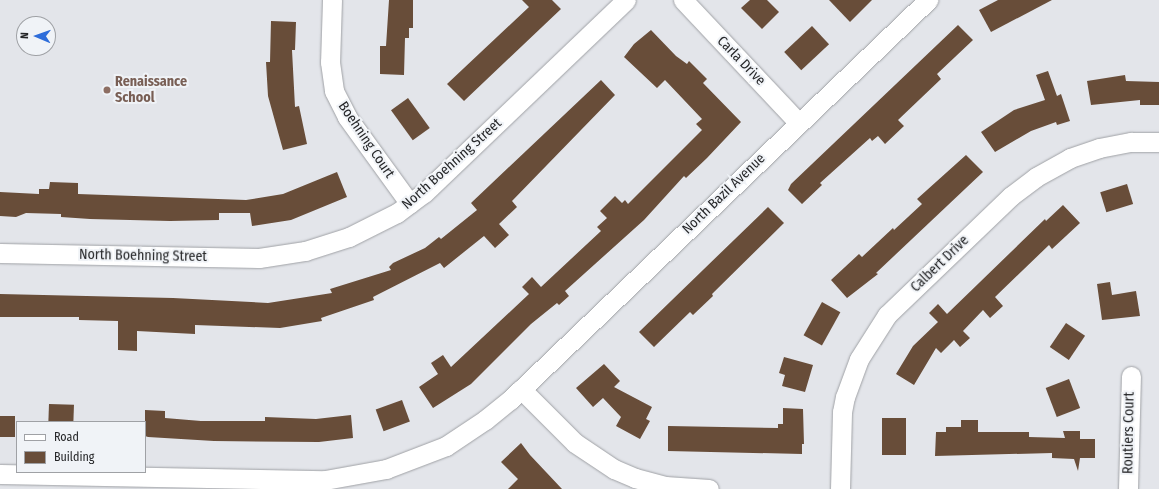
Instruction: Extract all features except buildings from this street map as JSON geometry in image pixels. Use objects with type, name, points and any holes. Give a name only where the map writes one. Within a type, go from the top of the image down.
[{"type":"street","name":"Boehning Court","points":[[332,0],[330,62],[334,91],[347,117],[410,204]]},
{"type":"street","name":"North Boehning Street","points":[[0,253],[242,258],[274,256],[305,251],[349,237],[410,204],[438,180],[626,0]]},
{"type":"street","name":"Carla Drive","points":[[683,0],[800,123]]},
{"type":"street","name":"North Bazil Avenue","points":[[0,474],[301,480],[356,476],[410,462],[446,446],[498,411],[928,0]]},
{"type":"street","name":"Calbert Drive","points":[[840,489],[842,412],[845,397],[859,359],[887,315],[1011,196],[1036,177],[1070,158],[1099,148],[1131,142],[1159,142]]},
{"type":"street","name":"Routiers Court","points":[[1128,489],[1131,376]]},
{"type":"street","points":[[520,389],[575,443],[614,469],[635,478],[665,486],[709,489]]},
{"type":"place","name":"Renaissance School","points":[[107,90]]}]
